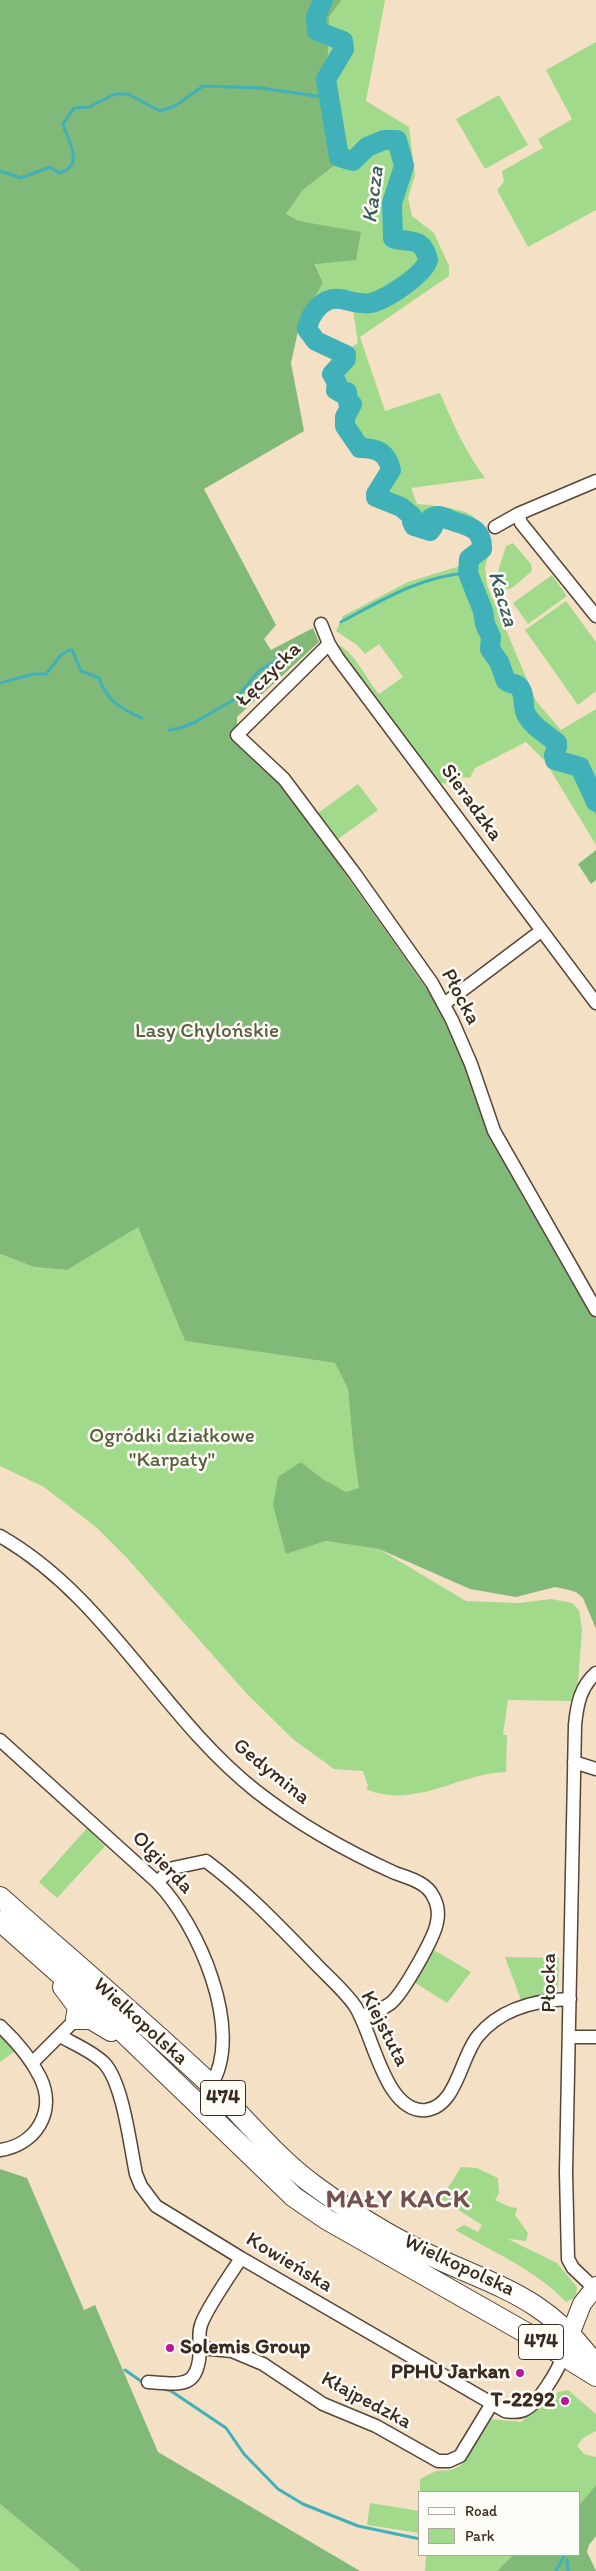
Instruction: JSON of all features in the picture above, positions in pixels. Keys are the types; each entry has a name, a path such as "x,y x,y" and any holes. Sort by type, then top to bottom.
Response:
{"main road":[{"name":"Wielkopolska","path":"0,1897 211,2085 284,2160 314,2185 421,2251 509,2289 528,2300 570,2334 596,2366"},
{"name":"Wielkopolska","path":"0,1921 153,2060 294,2197 326,2219 563,2355 596,2376"},
{"path":"24,1942 73,1998 78,2007 76,2019 91,2018 98,2021 153,2060"}],"street":[{"path":"495,527 518,514 596,481"},
{"path":"518,514 521,523 596,616"},
{"name":"Sieradzka","path":"321,624 329,644 596,1003"},
{"name":"Łęczycka","path":"237,735 329,644"},
{"name":"Płocka","path":"237,735 284,779 399,935 444,1004 471,1064 494,1131 596,1310"},
{"path":"444,1004 541,931"},
{"name":"Gedymina","path":"0,1536 51,1572 72,1591 106,1626 190,1727 227,1766 256,1790 288,1814 344,1849 421,1884 430,1891 438,1914 436,1928 401,1993 379,2010 360,2016"},
{"name":"Płocka","path":"595,2287 573,2268 568,2260 566,2172 574,1762 579,1698 596,1673"},
{"name":"Olgierda","path":"0,1740 157,1882 173,1899 188,1921 211,1976 221,2024 222,2050 218,2073 211,2085"},
{"path":"574,1762 596,1769"},
{"name":"Kiejstuta","path":"157,1882 173,1868 206,1861 250,1896 346,1995 360,2016 397,2098 414,2109 425,2110 435,2107 448,2097 465,2055 478,2036 495,2021 528,2004 570,1999"},
{"path":"32,2063 76,2019"},
{"path":"0,2026 23,2050 32,2063 45,2090 43,2120 36,2132 21,2145 0,2150"},
{"name":"Kowieńska","path":"60,2036 94,2055 110,2070 118,2086 136,2174 156,2206 241,2258 505,2411 515,2413 529,2408 540,2397 563,2355"},
{"path":"570,2037 596,2037"},
{"path":"148,2382 180,2384 189,2382 198,2367 201,2324 241,2258"},
{"path":"563,2355 582,2304 595,2287"},
{"name":"Kłajpedzka","path":"200,2348 232,2351 263,2364 323,2404 376,2426 438,2461 449,2462 460,2456 491,2404"}],"green space":[{"name":"Lasy Chylońskie","path":"0,0 342,0 329,17 326,117 331,141 340,161 303,190 286,214 299,221 361,232 356,260 315,264 323,283 300,322 291,363 304,431 204,489 276,625 264,639 271,650 313,628 319,642 237,717 237,735 279,780 438,1005 571,1277 596,1319 596,1629 583,1598 576,1592 565,1589 555,1587 516,1597 470,1589 379,1549 326,1541 286,1554 273,1505 278,1477 301,1462 323,1479 346,1492 359,1488 348,1389 335,1363 185,1341 138,1227 67,1270 34,1267 0,1254"},
{"path":"342,0 385,0 366,101 409,127 415,175 408,198 412,216 434,233 449,266 449,276 360,337 385,411 440,393 471,458 485,478 411,488 417,504 447,507 463,511 474,517 484,530 491,544 485,568 487,585 536,701 561,730 596,709 596,787 583,791 596,816 596,845 545,761 526,742 475,768 470,778 466,777 448,783 439,783 334,643 348,651 379,694 403,677 379,644 365,654 357,645 336,631 343,616 408,582 460,566 472,547 468,530 446,528 436,536 420,535 401,513 373,498 372,493 381,485 389,470 380,451 360,444 349,418 355,413 352,395 338,373 347,364 347,350 358,343 351,297 326,297 309,306 323,283 299,221 286,214 303,190 340,161 331,141 326,117 329,17"},
{"path":"596,42 596,210 528,247 497,190 504,182 502,171 543,148 538,139 572,119 546,70"},
{"path":"499,95 528,145 485,169 456,119"},
{"path":"513,543 531,564 532,571 512,588 503,590 499,587 497,575 506,546"},
{"path":"552,575 567,596 528,624 513,603"},
{"path":"566,601 596,642 596,691 578,705 525,630"},
{"path":"358,784 378,810 338,839 318,813"},
{"path":"596,787 596,816 583,791"},
{"path":"596,850 596,880 591,884 578,864"},
{"name":"Ogródki działkowe \"Karpaty\"","path":"138,1226 185,1341 335,1363 348,1389 353,1445 360,1488 346,1492 323,1479 301,1462 286,1554 326,1541 379,1549 466,1601 519,1603 551,1599 572,1603 579,1610 582,1630 578,1683 571,1701 508,1700 503,1735 507,1735 506,1772 471,1778 419,1793 384,1794 366,1789 368,1786 363,1771 334,1769 294,1740 247,1694 127,1558 97,1528 44,1487 0,1466 0,1254 34,1267 67,1270"},
{"path":"87,1828 105,1846 57,1898 39,1882"},
{"path":"434,1950 471,1972 447,2003 414,1982"},
{"path":"505,1957 559,1958 558,1994 521,2000"},
{"path":"0,2035 15,2051 0,2062"},
{"path":"461,2167 477,2168 498,2178 499,2193 495,2200 517,2208 515,2215 528,2233 526,2241 508,2239 557,2263 577,2287 576,2297 566,2302 528,2271 455,2230 464,2225 478,2232 482,2225 441,2199"},
{"path":"0,2169 27,2178 84,2310 95,2305 158,2452 360,2571 81,2571 0,2504"},
{"path":"568,2390 596,2414 596,2431 583,2438 577,2446 584,2454 596,2457 596,2485 581,2503 581,2491 420,2491 420,2479 436,2471 452,2470 461,2465 483,2424 490,2419 521,2422 558,2392"},
{"path":"596,2485 596,2536 589,2545 587,2552 596,2571 497,2571 512,2556 581,2556 581,2503"},
{"path":"370,2503 418,2511 418,2533 367,2525"},
{"path":"0,2504 81,2571 0,2571"},
{"path":"426,2556 512,2556 497,2571 425,2571"}],"waterway":[{"name":"Kacza","path":"323,0 316,17 317,31 343,41 344,49 326,79 339,157 353,161 367,147 384,140 397,140 404,166 392,203 393,238 419,244 428,260 425,266 412,279 377,301 363,304 341,299 328,300 314,312 307,329 316,341 346,355 346,359 332,374 337,383 336,390 341,393 347,392 348,402 352,404 345,417 345,426 360,448 376,450 384,455 391,470 376,497 401,507 412,516 414,526 430,531 433,527 431,518 440,516 472,528 480,536 482,549 469,559 468,573 491,637 490,649 499,662 506,681 520,688 527,716 537,728 557,743 554,755 555,760 580,767 596,802"},
{"path":"0,171 21,178 50,167 59,173 67,169 72,165 73,152 63,124 74,108 89,107 115,94 128,94 160,111 175,106 203,86 261,88 329,98"},
{"path":"341,622 402,590 434,579 468,573"},
{"path":"169,730 195,722 235,699 260,670 299,646"},
{"path":"0,683 34,674 46,674 61,655 72,650 81,671 99,678 102,686 115,703 142,718"},
{"path":"125,2370 145,2384"},
{"path":"161,2388 171,2391 226,2428 244,2454 278,2489 303,2504 358,2526 418,2539"},
{"path":"556,2571 564,2556"},
{"path":"567,2560 568,2571"}],"place":[{"name":"Solemis Group","path":"170,2348"},
{"name":"PPHU Jarkan","path":"520,2373"},
{"name":"T-2292","path":"565,2401"}],"district":[{"name":"MAŁY KACK","path":"398,2200"}]}
